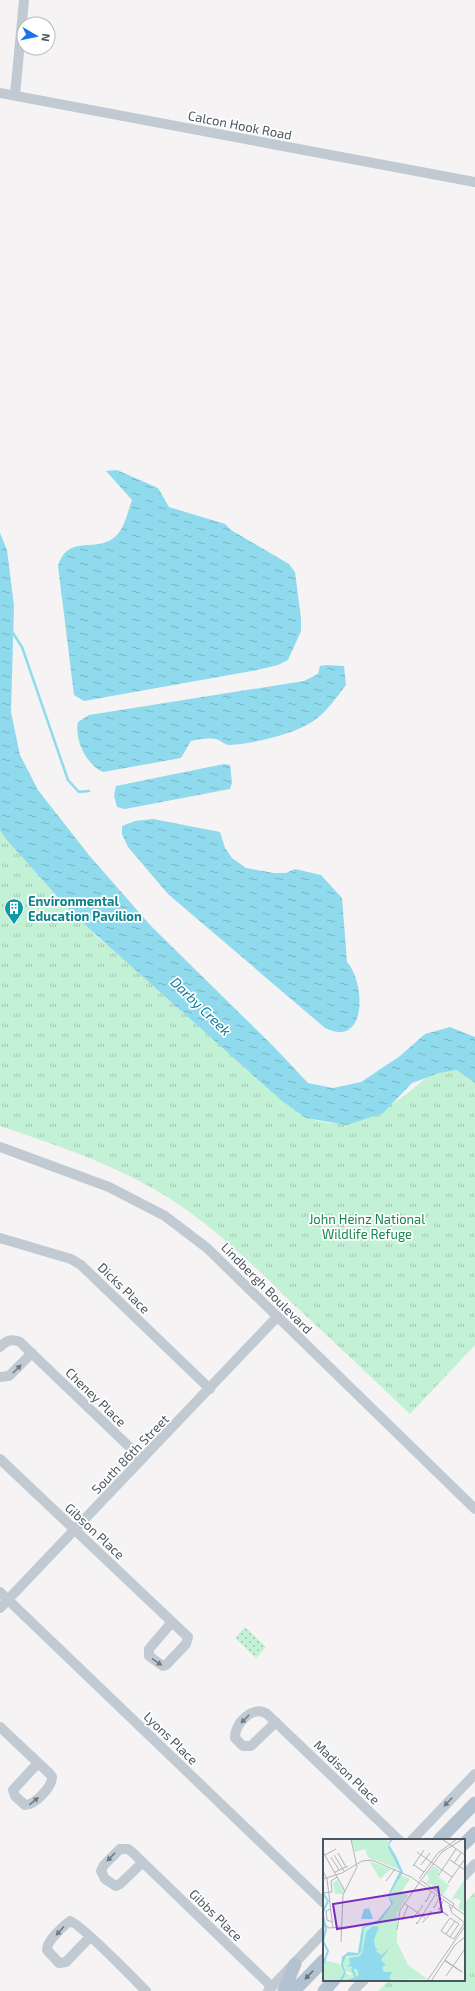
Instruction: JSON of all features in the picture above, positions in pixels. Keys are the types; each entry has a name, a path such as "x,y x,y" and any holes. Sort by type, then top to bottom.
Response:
{"main road":[{"path":"440,1839 475,1803"},
{"path":"294,1991 323,1961"},
{"path":"274,1990 295,1964"},
{"path":"324,1991 333,1981"}],"street":[{"path":"15,95 24,0"},
{"name":"Calcon Hook Road","path":"0,93 475,182"},
{"name":"Lindbergh Boulevard","path":"0,1147 109,1187 165,1216 207,1248 475,1508"},
{"name":"Dicks Place","path":"0,1238 71,1258 81,1265 210,1389"},
{"name":"South 86th Street","path":"0,1608 278,1317"},
{"name":"Cheney Place","path":"0,1347 9,1340 15,1340 32,1353 142,1459"},
{"path":"0,1377 9,1376 32,1353"},
{"name":"Gibson Place","path":"0,1459 172,1622"},
{"name":"Lyons Place","path":"0,1592 323,1902"},
{"name":"Madison Place","path":"276,1722 399,1839"},
{"path":"0,1727 38,1763"},
{"path":"413,1839 475,1774"},
{"name":"Gibbs Place","path":"142,1862 274,1990"},
{"path":"465,1875 475,1864"},
{"path":"295,1964 323,1933"},
{"path":"90,1937 146,1991"},
{"path":"353,1991 363,1981"}],"green space":[{"name":"John Heinz National Wildlife Refuge","path":"0,826 74,913 100,940 112,948 307,1117 326,1122 344,1122 362,1118 380,1111 413,1088 441,1063 475,1077 475,1345 410,1414 225,1240 173,1200 117,1170 78,1154 0,1126"},
{"path":"245,1627 266,1647 256,1658 235,1638"},
{"path":"475,1892 475,1991 378,1991 388,1981 465,1981 465,1902"},
{"path":"475,1906 475,1964 465,1955 465,1918"},
{"path":"465,1966 468,1977 467,1991 413,1991 401,1981 465,1981"}],"water":[{"path":"117,470 158,488 169,507 225,524 231,530 289,564 295,572 301,618 301,631 288,660 278,665 257,670 84,701 74,695 58,566 63,556 69,550 76,547 101,544 109,541 120,531 132,500 106,471"},
{"name":"Darby Creek","path":"0,533 7,550 14,606 11,712 20,755 38,790 88,854 150,925 275,1048 308,1083 333,1088 361,1082 400,1056 425,1034 450,1027 475,1037 475,1083 457,1070 439,1073 412,1083 383,1113 347,1125 306,1118 282,1101 75,916 6,839 0,830"},
{"path":"320,666 344,666 346,685 322,714 312,722 295,731 261,740 230,745 219,740 212,739 194,740 191,741 181,758 103,772 97,769 87,758 80,744 77,729 78,722 89,715 304,681 318,674"},
{"path":"224,764 230,765 232,783 230,789 125,809 117,807 114,796 116,786"},
{"path":"153,819 220,832 225,848 232,858 246,868 274,873 286,873 295,869 321,875 342,898 347,962 353,972 357,984 359,998 359,1011 355,1022 349,1030 339,1032 325,1028 168,894 128,847 122,834 122,826 135,821"}],"waterway":[{"path":"11,630 22,647 68,780 79,792 89,791"}],"place":[{"name":"Environmental Education Pavilion","path":"14,925"}]}
